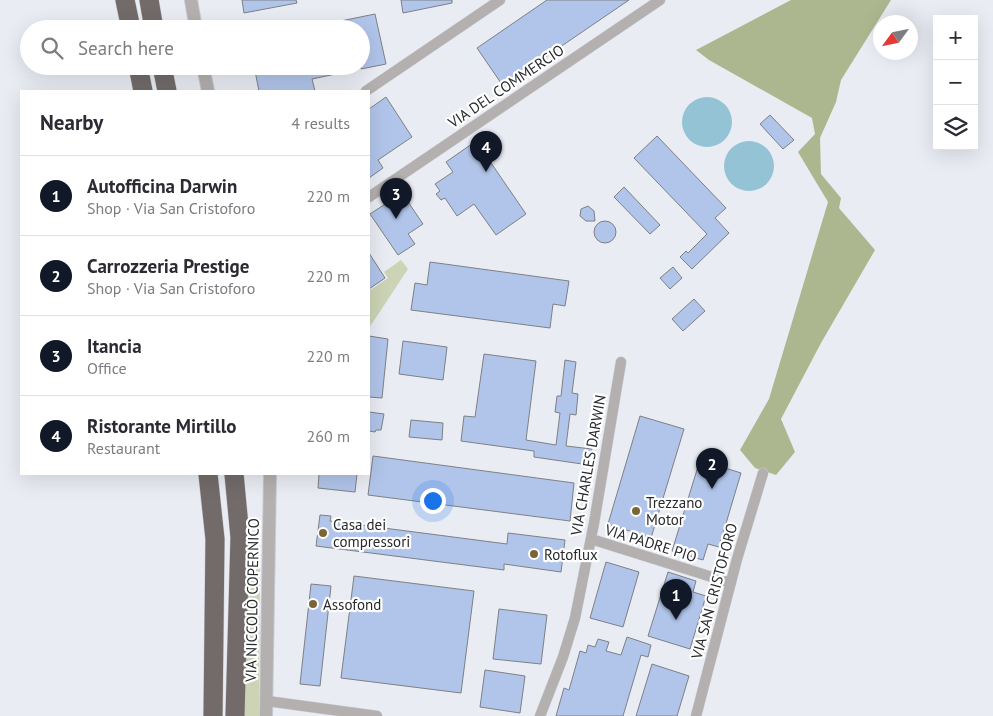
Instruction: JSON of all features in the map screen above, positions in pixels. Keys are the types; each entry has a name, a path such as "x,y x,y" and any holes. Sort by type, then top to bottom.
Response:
{"highway":[{"path":"126,0 129,20"},
{"path":"149,0 152,20"},
{"path":"139,75 142,90"},
{"path":"163,75 166,90"},
{"path":"208,475 215,539 213,716"},
{"path":"234,475 240,537 235,716"}],"street":[{"path":"191,0 194,20"},
{"path":"367,90 426,48 500,0"},
{"name":"VIA DEL COMMERCIO","path":"370,196 660,0"},
{"path":"205,75 208,90"},
{"name":"VIA CHARLES DARWIN","path":"540,716 563,658 575,618 591,540 622,362"},
{"name":"VIA SAN CRISTOFORO","path":"696,716 763,473"},
{"name":"VIA NICCOLÒ COPERNICO","path":"266,716 270,479"},
{"name":"VIA PADRE PIO","path":"591,540 732,583"},
{"path":"267,701 377,716"}],"green space":[{"path":"791,0 891,0 882,15 873,15 873,29 841,80 836,102 820,138 821,174 841,198 839,208 875,250 821,343 781,419 795,452 776,475 755,468 740,450 769,399 828,202 798,152 815,134 812,118 709,60 696,50"},
{"path":"401,260 408,269 370,326 370,290 388,278 384,272"},
{"path":"244,550 260,550 259,716 242,716"}],"water":[{"path":"707,97 721,101 728,108 732,122 728,136 721,143 707,147 693,143 686,136 682,122 686,108 693,101"},
{"path":"749,141 763,145 770,152 774,166 770,180 763,187 749,191 735,187 728,180 724,166 728,152 735,145"}],"building":[{"path":"242,0 296,0 297,3 244,13"},
{"path":"401,0 452,0 452,3 403,13"},
{"path":"547,0 629,0 503,86 477,48"},
{"path":"375,14 386,64 370,67 370,20 346,20"},
{"path":"256,75 331,75 312,79 315,90 259,90"},
{"path":"386,97 412,137 378,160 383,168 370,177 370,108"},
{"path":"770,115 794,140 783,149 760,124"},
{"path":"657,136 726,208 715,218 729,233 692,269 680,257 686,251 688,253 707,234 634,158"},
{"path":"476,141 526,214 496,235 474,204 457,216 445,198 441,200 436,194 440,191 435,184 453,172 446,162"},
{"path":"624,187 660,225 650,234 614,197"},
{"path":"402,193 423,224 408,234 415,244 398,255 370,214"},
{"path":"588,206 594,211 595,221 586,221 580,216 581,209"},
{"path":"605,221 613,224 616,232 613,240 605,243 597,240 594,232 597,224"},
{"path":"370,255 385,278 370,288"},
{"path":"430,262 569,281 565,306 553,304 550,328 411,310 415,283 427,285"},
{"path":"673,267 682,278 670,289 660,278"},
{"path":"694,299 705,311 683,331 672,319"},
{"path":"370,336 388,339 382,398 370,397"},
{"path":"403,341 447,347 443,380 399,374"},
{"path":"484,354 536,361 526,440 556,445 560,413 555,412 557,396 561,396 565,360 576,362 572,393 578,394 576,415 570,414 566,446 592,449 589,465 534,457 534,451 461,441 464,416 475,417"},
{"path":"370,412 384,414 381,430 376,430 375,432 370,431"},
{"path":"640,416 684,429 651,538 608,524"},
{"path":"411,420 443,423 442,440 409,437"},
{"path":"373,456 574,483 570,521 368,495"},
{"path":"700,460 741,473 719,547 708,544 703,560 672,551"},
{"path":"319,475 357,475 355,492 318,488"},
{"path":"320,515 331,516 330,521 507,544 508,533 565,540 561,572 504,564 504,570 316,546"},
{"path":"606,562 639,572 623,627 590,618"},
{"path":"668,572 696,581 693,592 706,596 690,649 648,636"},
{"path":"354,576 474,591 461,693 341,678"},
{"path":"311,584 331,586 320,686 300,684"},
{"path":"499,609 547,615 541,664 493,659"},
{"path":"627,637 651,645 648,657 641,655 623,716 556,716 564,688 569,690 580,651 586,653 588,645 595,647 598,639 609,642 606,651 621,655"},
{"path":"652,664 689,676 677,716 636,716"},
{"path":"485,670 525,676 520,713 480,707"}],"place":[{"name":"Ristorante Mirtillo","path":"486,172"},
{"name":"Itancia","path":"396,219"},
{"name":"Carrozzeria Prestige","path":"712,489"},
{"name":"Trezzano Motor","path":"636,511"},
{"name":"Casa dei compressori","path":"323,533"},
{"name":"Rotoflux","path":"534,554"},
{"name":"Assofond","path":"313,604"},
{"name":"Autofficina Darwin","path":"676,620"}]}
